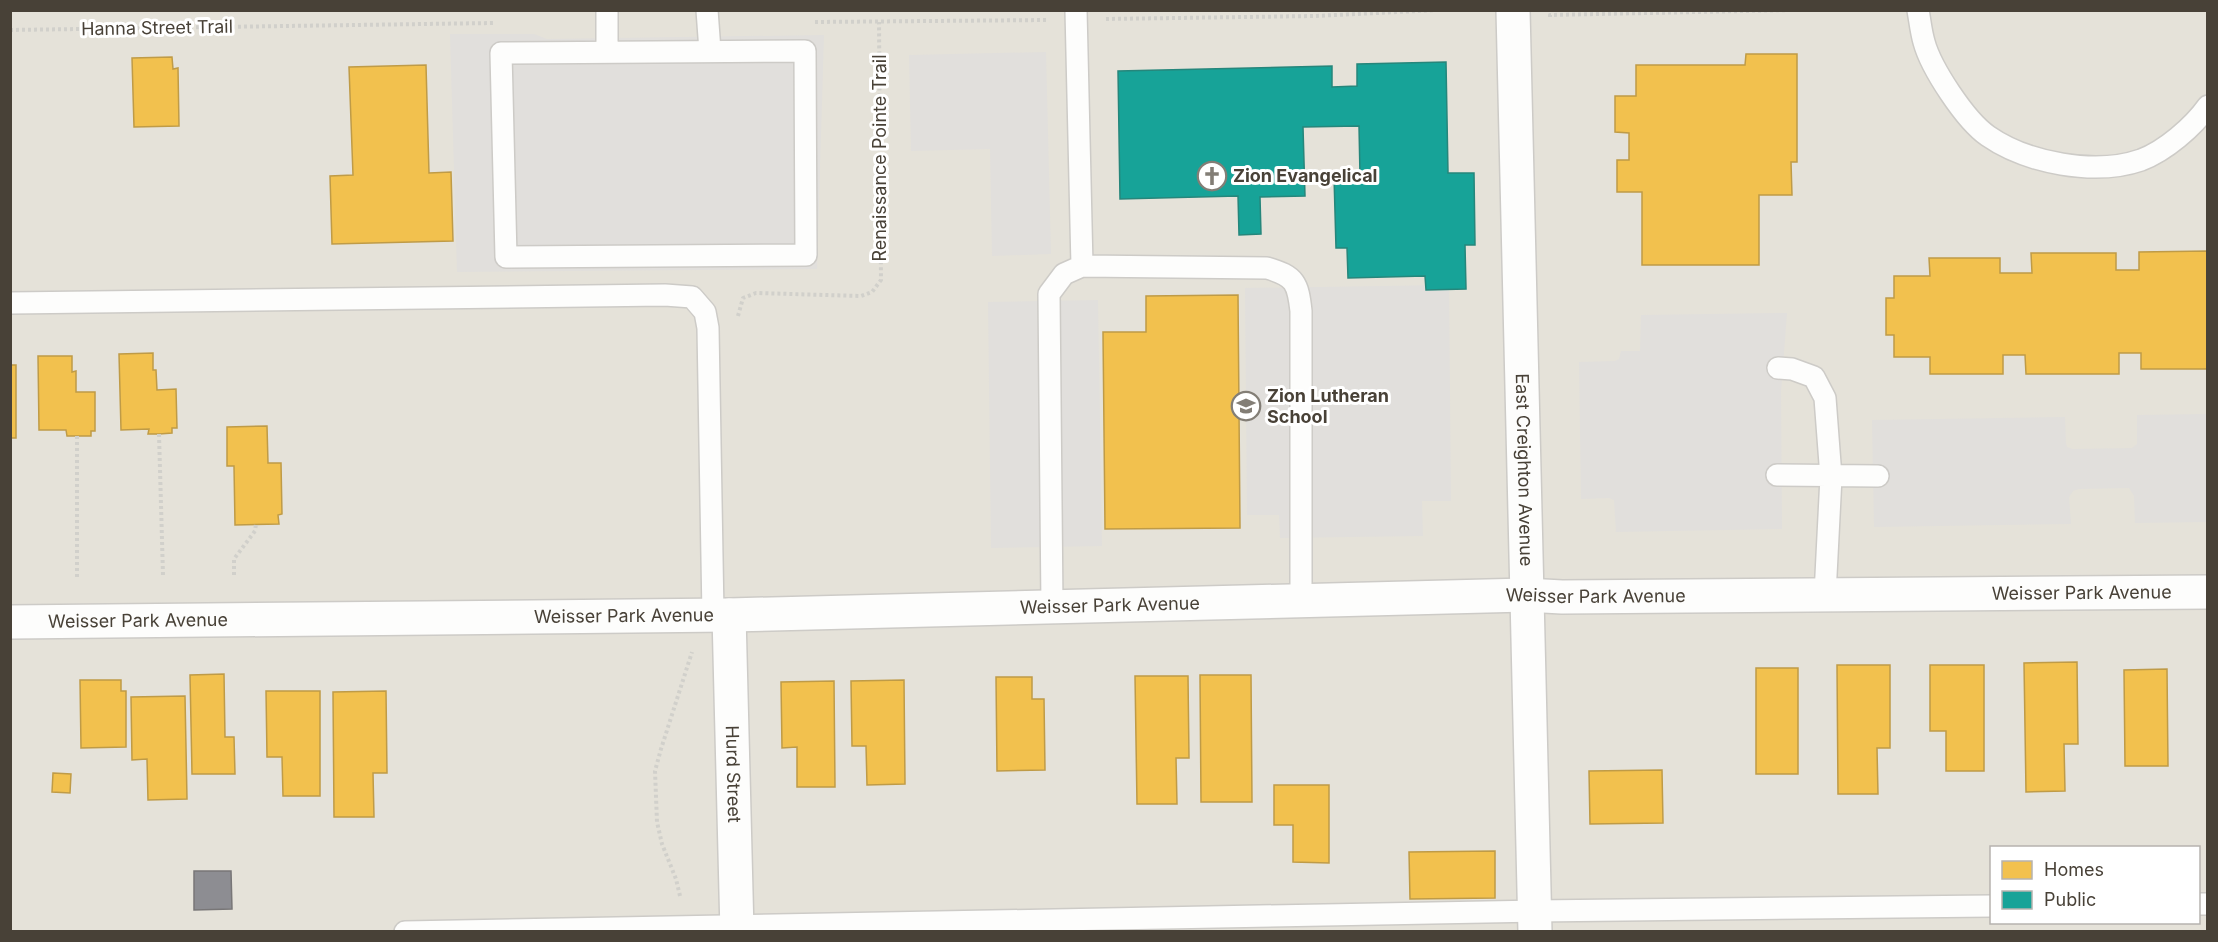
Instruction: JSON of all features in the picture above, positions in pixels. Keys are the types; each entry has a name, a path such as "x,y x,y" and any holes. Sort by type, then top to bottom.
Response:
{"street":[{"name":"East Creighton Avenue","path":"1513,10 1534,921"},
{"name":"Weisser Park Avenue","path":"10,622 721,615 1526,595 1562,597 2208,592"},
{"name":"Hurd Street","path":"721,615 737,929"}],"lane":[{"path":"607,10 607,51"},
{"path":"707,10 710,51"},
{"path":"1076,10 1082,266"},
{"path":"1918,10 1924,43 1944,84 1963,109 1987,135 2021,153 2044,161 2080,166 2115,167 2142,159 2177,138 2198,120 2208,106"},
{"path":"607,51 806,51 806,255 506,257 501,53 607,51"},
{"path":"1052,607 1049,294 1064,274 1082,266 1267,268 1285,273 1298,287 1301,311 1301,601"},
{"path":"10,303 665,295 692,297 705,312 708,328 721,615"},
{"path":"1778,368 1792,369 1814,377 1825,398 1831,477 1825,595"},
{"path":"1777,475 1878,476"},
{"path":"405,932 682,927 737,929 1534,921 1990,906"}],"path":[{"path":"1315,16 1438,10"},
{"path":"1549,25 1550,15 1793,10"},
{"name":"Renaissance Pointe Trail","path":"738,324 738,312 743,298 756,293 861,296 873,292 881,280 879,22 810,22"},
{"name":"Hanna Street Trail","path":"10,30 502,23"},
{"path":"159,434 163,576"},
{"path":"76,435 76,577"},
{"path":"234,575 234,559 255,531 256,524"},
{"path":"682,927 681,902 676,879 662,844 657,822 655,771 692,653 721,615"}],"shaded area":[{"path":"10,11 2207,11 2207,931 11,931"},
{"path":"450,34 534,34 547,39 824,35 817,269 457,272"},
{"path":"1046,52 1051,254 992,256 990,149 911,151 909,55"},
{"path":"1449,285 1451,501 1422,501 1423,536 1280,538 1279,515 1247,515 1245,288"},
{"path":"1098,300 1102,546 991,548 988,302"},
{"path":"1787,313 1781,392 1782,529 1616,532 1614,500 1609,498 1581,499 1579,362 1615,361 1619,359 1621,351 1640,351 1641,315"},
{"path":"2207,414 2207,522 2135,523 2134,496 2129,488 2073,491 2069,497 2071,524 1874,527 1872,420 2065,417 2067,447 2073,449 2132,448 2137,444 2137,415"}],"building: Homes":[{"path":"1746,54 1797,54 1797,162 1791,162 1792,195 1759,195 1759,265 1642,265 1642,192 1617,192 1617,160 1629,160 1629,133 1615,132 1615,96 1636,96 1636,65 1745,65"},
{"path":"172,57 173,69 178,68 179,126 134,127 132,58"},
{"path":"426,65 429,173 451,172 453,241 332,244 330,176 353,175 349,67"},
{"path":"2208,251 2208,369 2141,369 2141,353 2119,353 2119,374 2026,374 2025,355 2003,355 2003,374 1930,374 1930,357 1894,357 1894,335 1886,335 1886,298 1894,298 1894,276 1930,276 1929,258 2000,258 2000,273 2032,273 2031,253 2116,253 2116,270 2139,270 2139,252"},
{"path":"1238,295 1240,528 1105,529 1103,332 1146,332 1146,296"},
{"path":"153,353 153,370 156,370 157,390 176,389 177,428 172,428 172,433 159,434 148,434 149,429 121,430 119,354"},
{"path":"10,356 11,365 16,365 16,438 10,438"},
{"path":"38,356 72,356 72,372 76,371 76,392 95,392 95,431 91,431 91,436 67,436 66,430 39,430"},
{"path":"267,426 268,463 281,463 282,514 278,515 279,524 235,525 234,466 227,466 227,427"},
{"path":"2077,662 2078,744 2064,744 2065,791 2026,792 2024,663"},
{"path":"1837,665 1890,665 1890,748 1877,748 1878,794 1838,794"},
{"path":"1930,665 1984,665 1984,771 1946,771 1946,731 1930,731"},
{"path":"1756,668 1798,668 1798,774 1756,774"},
{"path":"2167,669 2168,766 2125,766 2124,670"},
{"path":"224,674 225,737 234,737 235,774 192,774 190,675"},
{"path":"1200,675 1251,675 1252,802 1201,802"},
{"path":"1135,676 1188,676 1189,758 1176,758 1177,804 1137,804"},
{"path":"996,677 1032,677 1032,699 1044,699 1045,770 997,771"},
{"path":"80,680 121,680 121,691 126,691 126,747 81,748"},
{"path":"904,680 905,784 867,785 866,746 852,746 851,681"},
{"path":"834,681 835,787 797,787 797,747 782,748 781,682"},
{"path":"266,691 320,691 320,796 283,796 282,757 267,757"},
{"path":"386,691 387,773 373,773 374,817 334,817 333,692"},
{"path":"185,696 187,799 148,800 147,759 132,760 131,697"},
{"path":"1662,770 1663,823 1590,824 1589,771"},
{"path":"53,773 71,774 70,793 52,792"},
{"path":"1274,785 1329,785 1329,863 1293,862 1293,825 1274,825"},
{"path":"1495,851 1495,898 1410,899 1409,852"}],"building: Public":[{"name":"Zion Evangelical","path":"1446,62 1448,173 1474,173 1475,245 1465,245 1466,289 1426,290 1425,276 1348,278 1347,248 1336,248 1334,176 1360,176 1359,126 1303,127 1305,196 1260,197 1261,234 1239,235 1238,196 1120,199 1118,71 1332,66 1332,87 1357,86 1357,64"}],"building: Industry":[{"path":"194,871 231,871 232,909 194,910"}],"place":[{"name":"Zion Evangelical","path":"1212,176"},
{"name":"Zion Lutheran School","path":"1246,406"}]}
